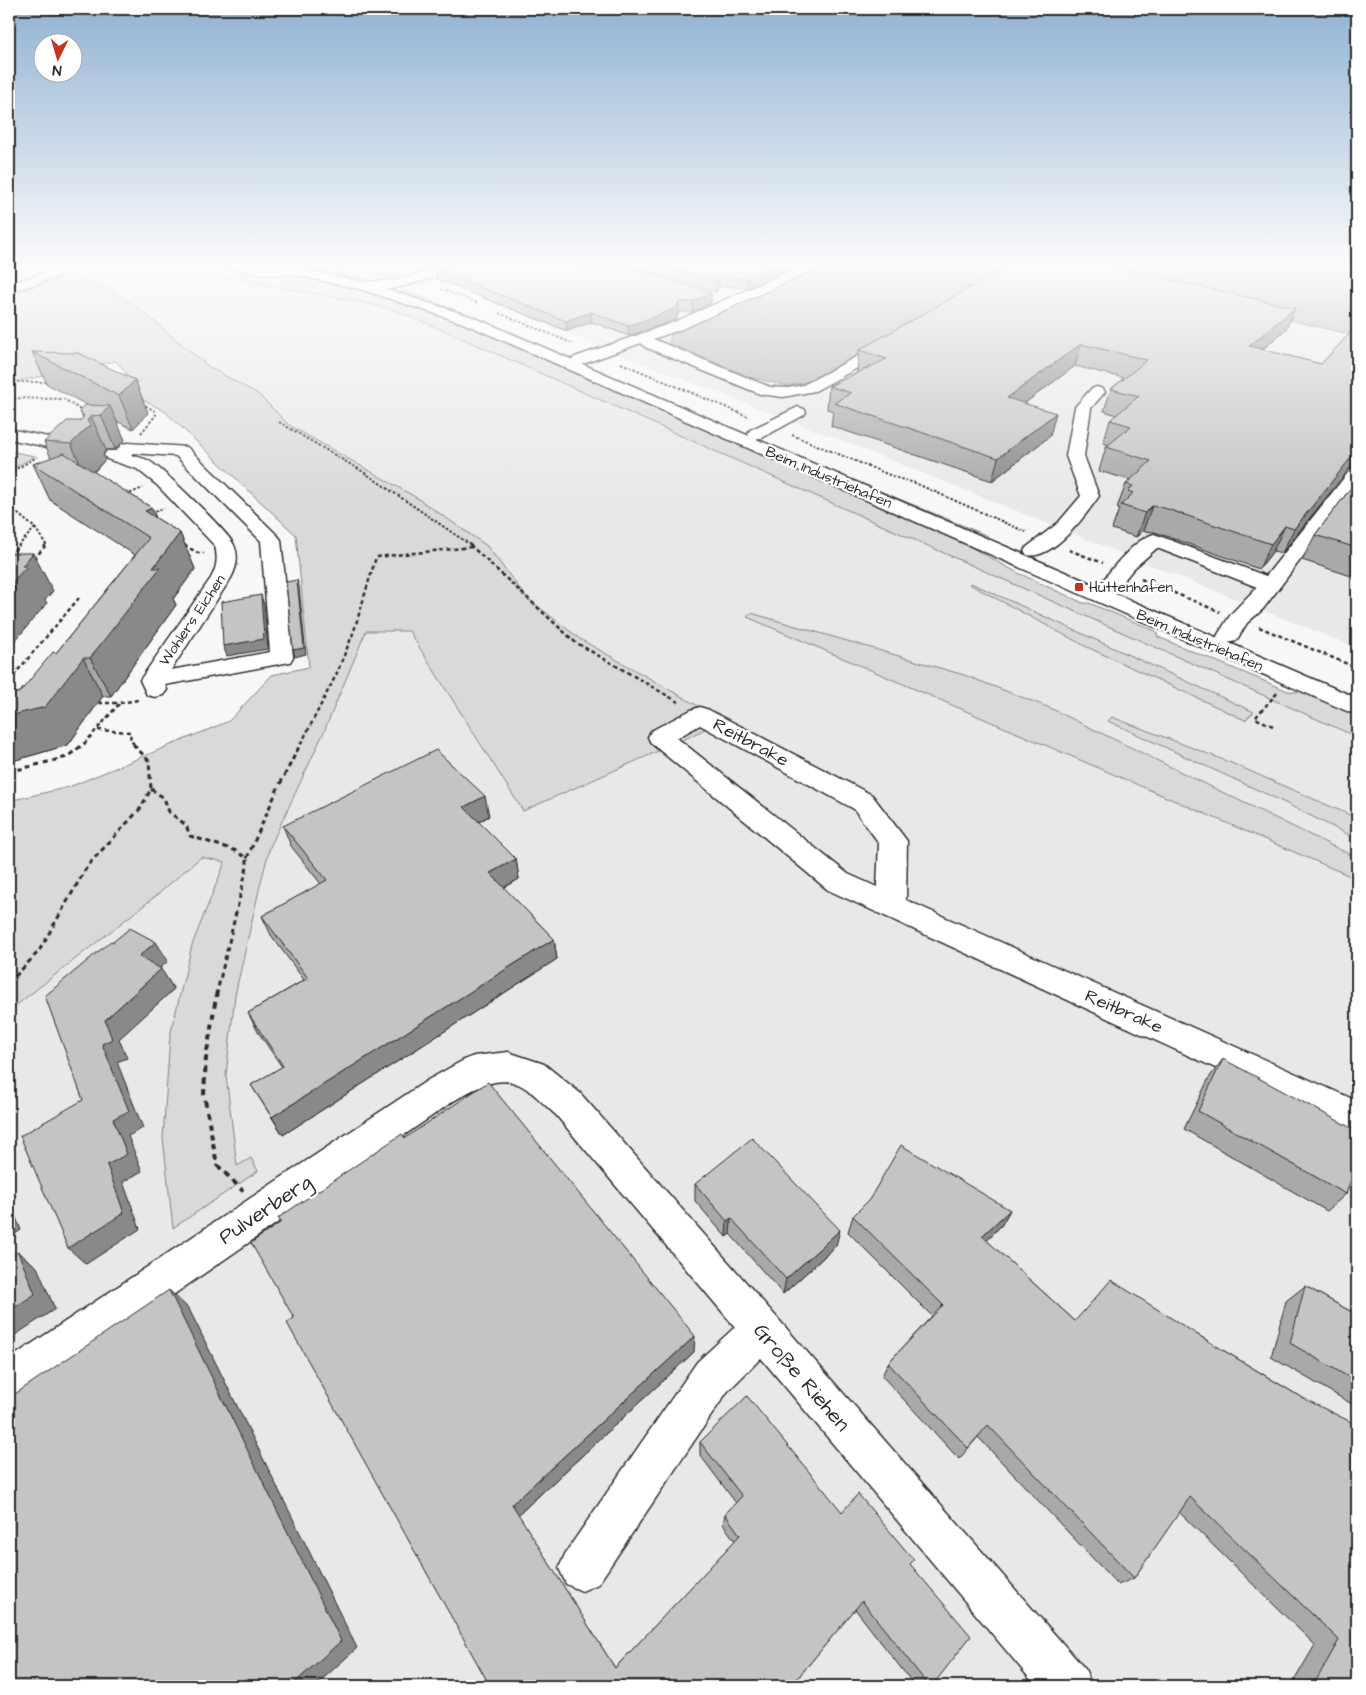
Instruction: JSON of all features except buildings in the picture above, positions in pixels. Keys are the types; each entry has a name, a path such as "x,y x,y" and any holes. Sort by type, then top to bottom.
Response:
{"main road":[{"name":"Beim Industriehafen","path":"519,342 1357,707"},
{"name":"Beim Industriehafen","path":"539,342 580,360 763,430 901,493 1041,546 1233,627 1357,690"},
{"path":"580,360 631,342"},
{"path":"648,342 766,391 779,393 794,393 809,388 893,342"},
{"path":"1041,546 1060,533 1077,516 1090,496 1075,456 1083,407 1097,392"},
{"path":"763,430 798,412"},
{"name":"Wohlers Eichen","path":"9,434 111,452 143,464 224,544 228,553 228,566 154,688 282,657 271,540 181,451 111,452"},
{"path":"1233,627 1255,604 1357,473"},
{"path":"1116,578 1154,540 1270,585"},
{"name":"Reitbrake","path":"891,906 893,842 862,802 700,715 660,737 838,882 1005,958 1357,1117"},
{"name":"Pulverberg","path":"9,1383 440,1091 474,1071 508,1067 532,1074"},
{"name":"Große Riehen","path":"532,1074 568,1104 1068,1686"},
{"path":"582,1568 712,1377 762,1330"}],"path":[{"path":"571,342 763,430 923,487 977,512 1041,546 1233,627 1357,668"},
{"path":"9,386 18,382 57,382"},
{"path":"9,398 64,399 86,413"},
{"path":"111,452 156,416 155,410 138,402"},
{"path":"280,422 365,473 473,547 575,642 700,715"},
{"path":"897,478 909,484"},
{"path":"122,497 162,481"},
{"path":"960,505 977,512"},
{"path":"9,517 18,514 36,528 47,546 34,560"},
{"path":"9,556 36,528"},
{"path":"177,540 198,553 228,553"},
{"path":"263,1210 217,1165 204,1094 206,1058 212,1016 222,966 248,867 247,858 278,788 336,675 354,632 376,558 473,547"},
{"path":"9,682 79,598"},
{"path":"1272,699 1255,718 1273,726"},
{"path":"9,772 67,758 90,739 120,703 98,703"},
{"path":"9,983 39,951 88,865 140,809 151,789 149,761 131,741 130,732 98,730"},
{"path":"151,789 164,798 169,812 186,825 190,836 202,842 240,851 247,858"}],"shaded area":[{"path":"9,342 179,342 209,367 258,394 289,425 417,498 487,546 526,597 580,639 723,720 681,741 523,811 409,631 366,631 323,734 270,847 235,995 226,1075 237,1166 251,1158 258,1171 173,1228 163,1138 170,1036 192,945 225,862 201,857 157,895 9,1011 9,801 69,787 229,721 272,675 309,667 296,535 164,411 104,379 127,374 116,361 9,383"},
{"path":"179,342 470,342 1357,737 1357,818 1229,762 1112,717 1108,721 1275,798 1357,839 1357,858 1050,708 964,675 751,614 747,616 1357,879 1357,1686 9,1686 9,1011 157,895 201,857 226,862 192,945 163,1138 174,1227 251,1158 237,1166 226,1075 235,995 270,847 323,734 366,631 409,631 523,811 723,720 580,639 526,597 486,546 417,498 289,425 258,394 209,367","holes":["970,585 1245,720 1087,647"]},
{"path":"470,342 506,342 515,346 971,545 969,546 1016,572 1083,603 1089,603 1156,631 1158,637 1288,691 1297,692 1299,690 1357,714 1357,737"},
{"path":"527,342 531,342 633,388"},
{"path":"589,342 669,342 749,377 787,386 808,382 883,342 1357,342 1357,648 843,441"},
{"path":"882,342 807,382 787,386 749,377 669,343"},
{"path":"646,393 988,536 985,539"},
{"path":"9,451 35,456 9,471"},
{"path":"971,583 1254,712 1245,720 1087,647 969,584"},
{"path":"751,613 964,675 1050,708 1357,858 1357,879 747,617"},
{"path":"1112,717 1229,762 1357,818 1357,839 1275,798 1108,721"}],"place":[{"name":"Hüttenhafen","path":"1079,587"}]}
